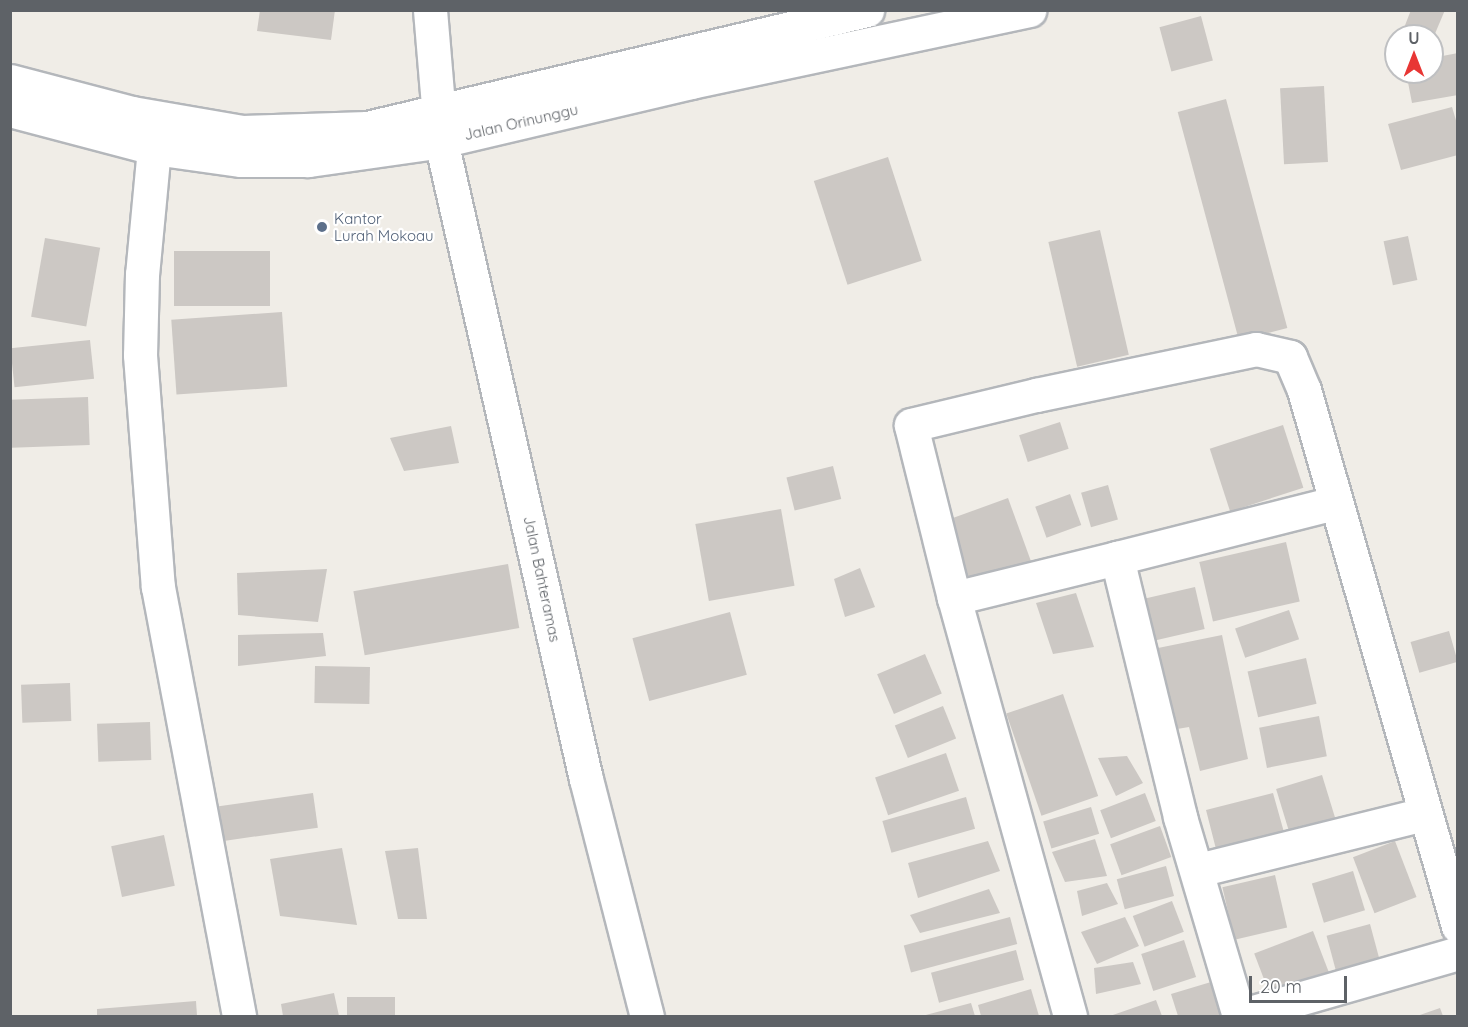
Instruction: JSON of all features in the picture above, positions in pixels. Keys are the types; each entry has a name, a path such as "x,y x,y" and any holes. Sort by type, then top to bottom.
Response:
{"street":[{"name":"Jalan Bahteramas","path":"430,10 438,126 586,779 647,1017"},
{"name":"Jalan Orinunggu","path":"10,110 154,148 241,160 308,160 867,10"},
{"name":"Jalan Orinunggu","path":"10,81 132,113 242,132 438,126 691,82 1029,10"},
{"path":"154,148 142,274 140,355 158,587 239,1017"},
{"path":"1070,1017 954,598 911,425 1228,353 1273,350 1290,357 1304,390 1334,502 1458,926"},
{"path":"954,598 1334,502"},
{"path":"1118,558 1180,817 1198,870 1239,1016 1458,953"},
{"path":"1198,870 1425,814"}],"building":[{"path":"260,10 335,10 331,40 257,31"},
{"path":"1411,10 1445,10 1439,24 1406,24"},
{"path":"1201,16 1213,60 1171,72 1159,27"},
{"path":"1458,53 1458,95 1412,103 1408,84 1444,84 1444,56"},
{"path":"1324,86 1328,162 1284,164 1280,88"},
{"path":"1226,99 1287,328 1239,341 1178,112"},
{"path":"1452,107 1458,127 1458,155 1401,170 1388,124"},
{"path":"888,157 922,261 848,285 814,181"},
{"path":"1100,230 1129,355 1077,367 1048,242"},
{"path":"1408,236 1417,280 1393,285 1384,241"},
{"path":"45,238 100,248 86,327 31,317"},
{"path":"174,251 270,251 270,306 174,306"},
{"path":"282,312 287,387 177,395 171,320"},
{"path":"90,340 94,379 15,387 10,348"},
{"path":"88,397 90,445 12,448 10,400"},
{"path":"1060,422 1069,449 1028,462 1019,435"},
{"path":"1283,425 1303,488 1230,512 1210,449"},
{"path":"451,426 459,463 404,471 390,438"},
{"path":"833,466 841,499 795,511 786,478"},
{"path":"1108,485 1118,520 1091,527 1081,493"},
{"path":"1070,494 1081,525 1047,538 1035,507"},
{"path":"1008,498 1031,562 966,585 943,522"},
{"path":"781,509 795,586 709,601 695,524"},
{"path":"1286,542 1300,601 1213,621 1199,562"},
{"path":"508,564 519,628 365,655 353,591"},
{"path":"860,568 875,607 845,617 834,579"},
{"path":"327,569 318,622 238,615 237,573"},
{"path":"1195,587 1205,629 1156,640 1146,598"},
{"path":"1076,593 1094,647 1053,654 1036,603"},
{"path":"1289,610 1299,639 1245,658 1235,629"},
{"path":"730,612 747,675 649,701 632,638"},
{"path":"1449,631 1458,662 1419,673 1411,642"},
{"path":"323,633 326,656 238,666 238,635"},
{"path":"1222,635 1248,759 1200,771 1189,727 1177,729 1158,648"},
{"path":"925,654 942,694 894,714 877,674"},
{"path":"1306,658 1317,704 1258,717 1248,671"},
{"path":"315,666 370,667 369,704 314,703"},
{"path":"70,683 71,721 22,723 21,685"},
{"path":"1063,694 1098,796 1041,816 1006,714"},
{"path":"943,706 956,738 908,758 895,725"},
{"path":"1319,716 1327,756 1267,768 1259,728"},
{"path":"150,722 151,760 98,762 97,724"},
{"path":"946,753 959,791 888,815 875,777"},
{"path":"1127,756 1143,783 1116,796 1098,758"},
{"path":"1322,775 1338,828 1292,842 1276,789"},
{"path":"313,793 318,828 224,841 219,806"},
{"path":"1145,793 1156,821 1111,838 1100,810"},
{"path":"1273,793 1287,843 1264,849 1261,837 1216,849 1206,810"},
{"path":"966,797 975,829 891,853 882,821"},
{"path":"1091,807 1099,834 1051,848 1043,822"},
{"path":"1160,826 1171,857 1121,875 1110,844"},
{"path":"164,835 175,886 122,897 111,846"},
{"path":"1095,839 1107,876 1065,882 1052,852"},
{"path":"988,841 1000,871 918,898 908,863"},
{"path":"1395,841 1417,897 1374,913 1353,857"},
{"path":"342,848 357,925 280,916 270,859"},
{"path":"418,848 427,919 398,919 385,851"},
{"path":"1166,866 1174,896 1125,909 1117,879"},
{"path":"1353,871 1365,910 1324,923 1312,884"},
{"path":"1275,875 1287,928 1235,940 1222,887"},
{"path":"1107,883 1118,904 1082,916 1077,891"},
{"path":"989,889 1000,913 920,933 910,915"},
{"path":"1172,901 1184,932 1145,947 1133,916"},
{"path":"1010,917 1017,944 911,973 904,945"},
{"path":"1125,917 1139,946 1097,964 1081,932"},
{"path":"1370,924 1383,971 1339,983 1327,936"},
{"path":"1313,931 1330,976 1271,998 1254,954"},
{"path":"1184,940 1196,977 1153,991 1141,954"},
{"path":"1016,950 1024,980 939,1003 931,973"},
{"path":"1133,962 1141,984 1096,994 1094,968"},
{"path":"1211,982 1222,1016 1178,1016 1171,994"},
{"path":"1031,989 1039,1016 981,1016 978,1005"},
{"path":"334,993 339,1016 283,1016 281,1004"},
{"path":"347,997 395,997 395,1016 347,1016"},
{"path":"1156,1000 1162,1016 1110,1016"},
{"path":"196,1001 197,1016 97,1016 97,1009"},
{"path":"971,1003 975,1016 922,1016"},
{"path":"1440,1008 1443,1016 1417,1016"}],"place":[{"name":"Kantor Lurah Mokoau","path":"322,227"}]}
